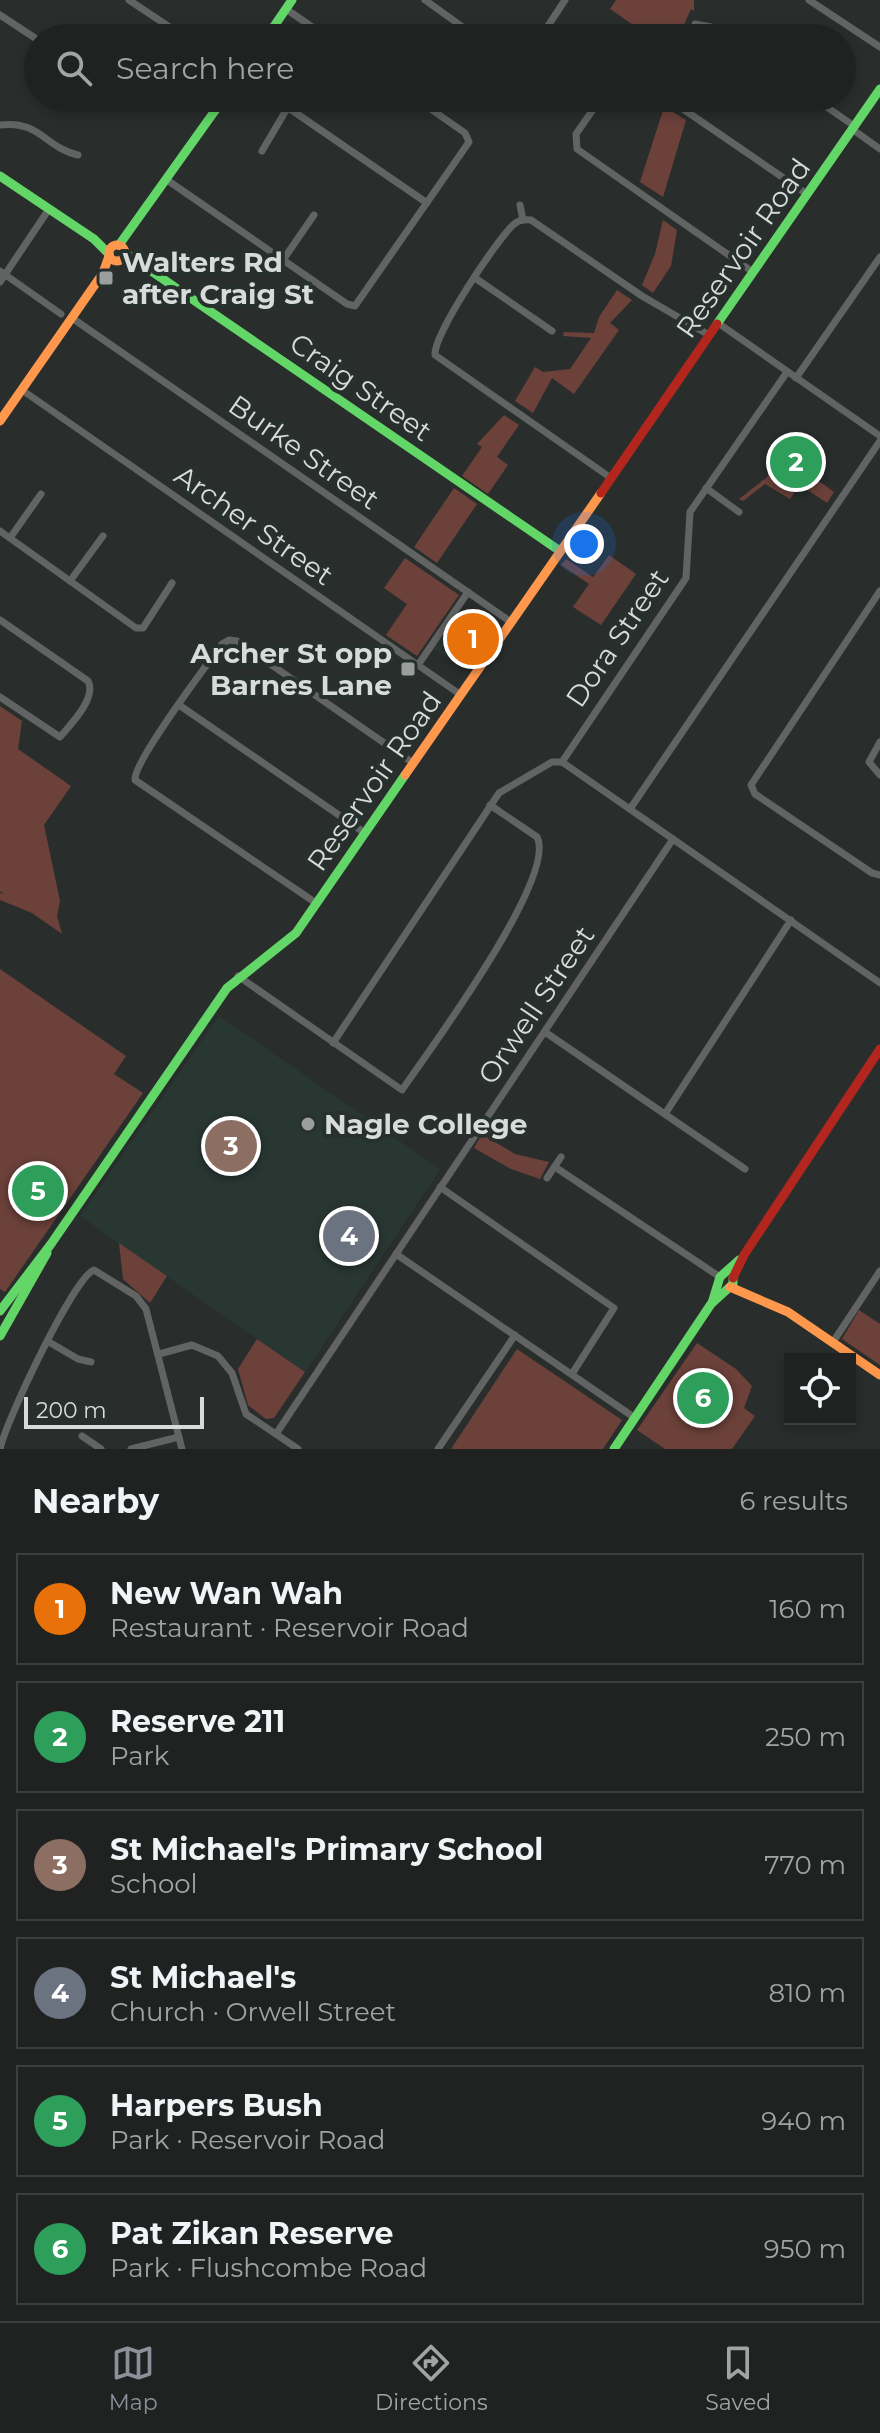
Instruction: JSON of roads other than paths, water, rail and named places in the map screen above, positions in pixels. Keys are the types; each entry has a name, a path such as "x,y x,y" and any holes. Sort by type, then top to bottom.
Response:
{"main road":[{"path":"274,24 287,3"},
{"name":"Reservoir Road","path":"0,1311 51,1244 238,976 290,939 316,903 880,89"},
{"path":"0,421 214,112"},
{"name":"Craig Street","path":"0,176 94,239 136,260 560,551"},
{"path":"614,1449 880,1049"},
{"name":"Reservoir Road","path":"0,1336 51,1244"},
{"path":"727,1281 788,1312 880,1375"}],"street":[{"path":"129,0 165,24"},
{"path":"425,0 458,24"},
{"path":"549,24 564,0"},
{"path":"809,0 845,24"},
{"path":"287,3 312,24"},
{"path":"0,15 24,31"},
{"path":"856,31 880,47"},
{"path":"262,151 285,112"},
{"path":"295,112 427,203"},
{"path":"167,180 353,306 469,139 433,112"},
{"path":"591,112 575,136 577,149 753,272"},
{"path":"687,112 807,194"},
{"path":"832,112 880,149"},
{"path":"0,125 26,124 67,152 78,155"},
{"path":"520,205 523,220"},
{"path":"0,282 3,273 49,209"},
{"path":"283,260 314,215"},
{"path":"611,478 435,355 436,345 453,311 475,278 511,228 523,220 537,222 642,296 709,335"},
{"path":"796,378 880,257"},
{"path":"3,273 61,314"},
{"path":"475,278 552,331"},
{"name":"Burke Street","path":"72,318 511,622"},
{"path":"630,809 880,438 718,323"},
{"name":"Dora Street","path":"562,762 686,578 690,513 787,372"},
{"name":"Archer Street","path":"22,390 461,695"},
{"path":"706,488 739,512"},
{"path":"10,538 41,494"},
{"path":"0,531 136,628 143,628 172,583"},
{"path":"70,581 103,536"},
{"path":"880,591 751,785 755,794 872,873 880,875"},
{"path":"418,665 468,592"},
{"path":"0,620 88,681 91,687 90,695 60,737 0,697"},
{"path":"316,903 140,785 134,776 179,705 222,644 229,640 237,641 413,763"},
{"path":"179,705 365,833"},
{"path":"880,742 869,762 880,775"},
{"path":"333,1043 490,805 503,789 552,762 562,762 880,983"},
{"path":"238,976 402,1090 512,927 540,842 490,805"},
{"name":"Orwell Street","path":"276,1434 673,839"},
{"path":"665,1114 791,920"},
{"path":"545,1032 745,1169"},
{"path":"547,1178 561,1157"},
{"path":"555,1167 727,1281"},
{"path":"440,1187 614,1308 572,1374"},
{"path":"396,1254 635,1418"},
{"path":"0,1449 7,1422 82,1279 90,1270 96,1270 141,1302 159,1354 182,1449"},
{"path":"833,1342 880,1271"},
{"path":"438,1449 515,1335"},
{"path":"49,1342 78,1359 91,1362"},
{"path":"159,1354 192,1345 218,1356 232,1373 246,1414 298,1449"},
{"path":"82,1436 101,1449"},
{"path":"131,1449 179,1437"}],"place":[{"name":"Walters Rd after Craig St","path":"106,278"},
{"name":"Reserve 211","path":"796,462"},
{"name":"New Wan Wah","path":"473,639"},
{"name":"Archer St opp Barnes Lane","path":"408,669"},
{"name":"Nagle College","path":"308,1124"},
{"name":"St Michael's Primary School","path":"231,1146"},
{"name":"Harpers Bush","path":"38,1191"},
{"name":"St Michael's","path":"349,1236"},
{"name":"Pat Zikan Reserve","path":"703,1398"}]}
